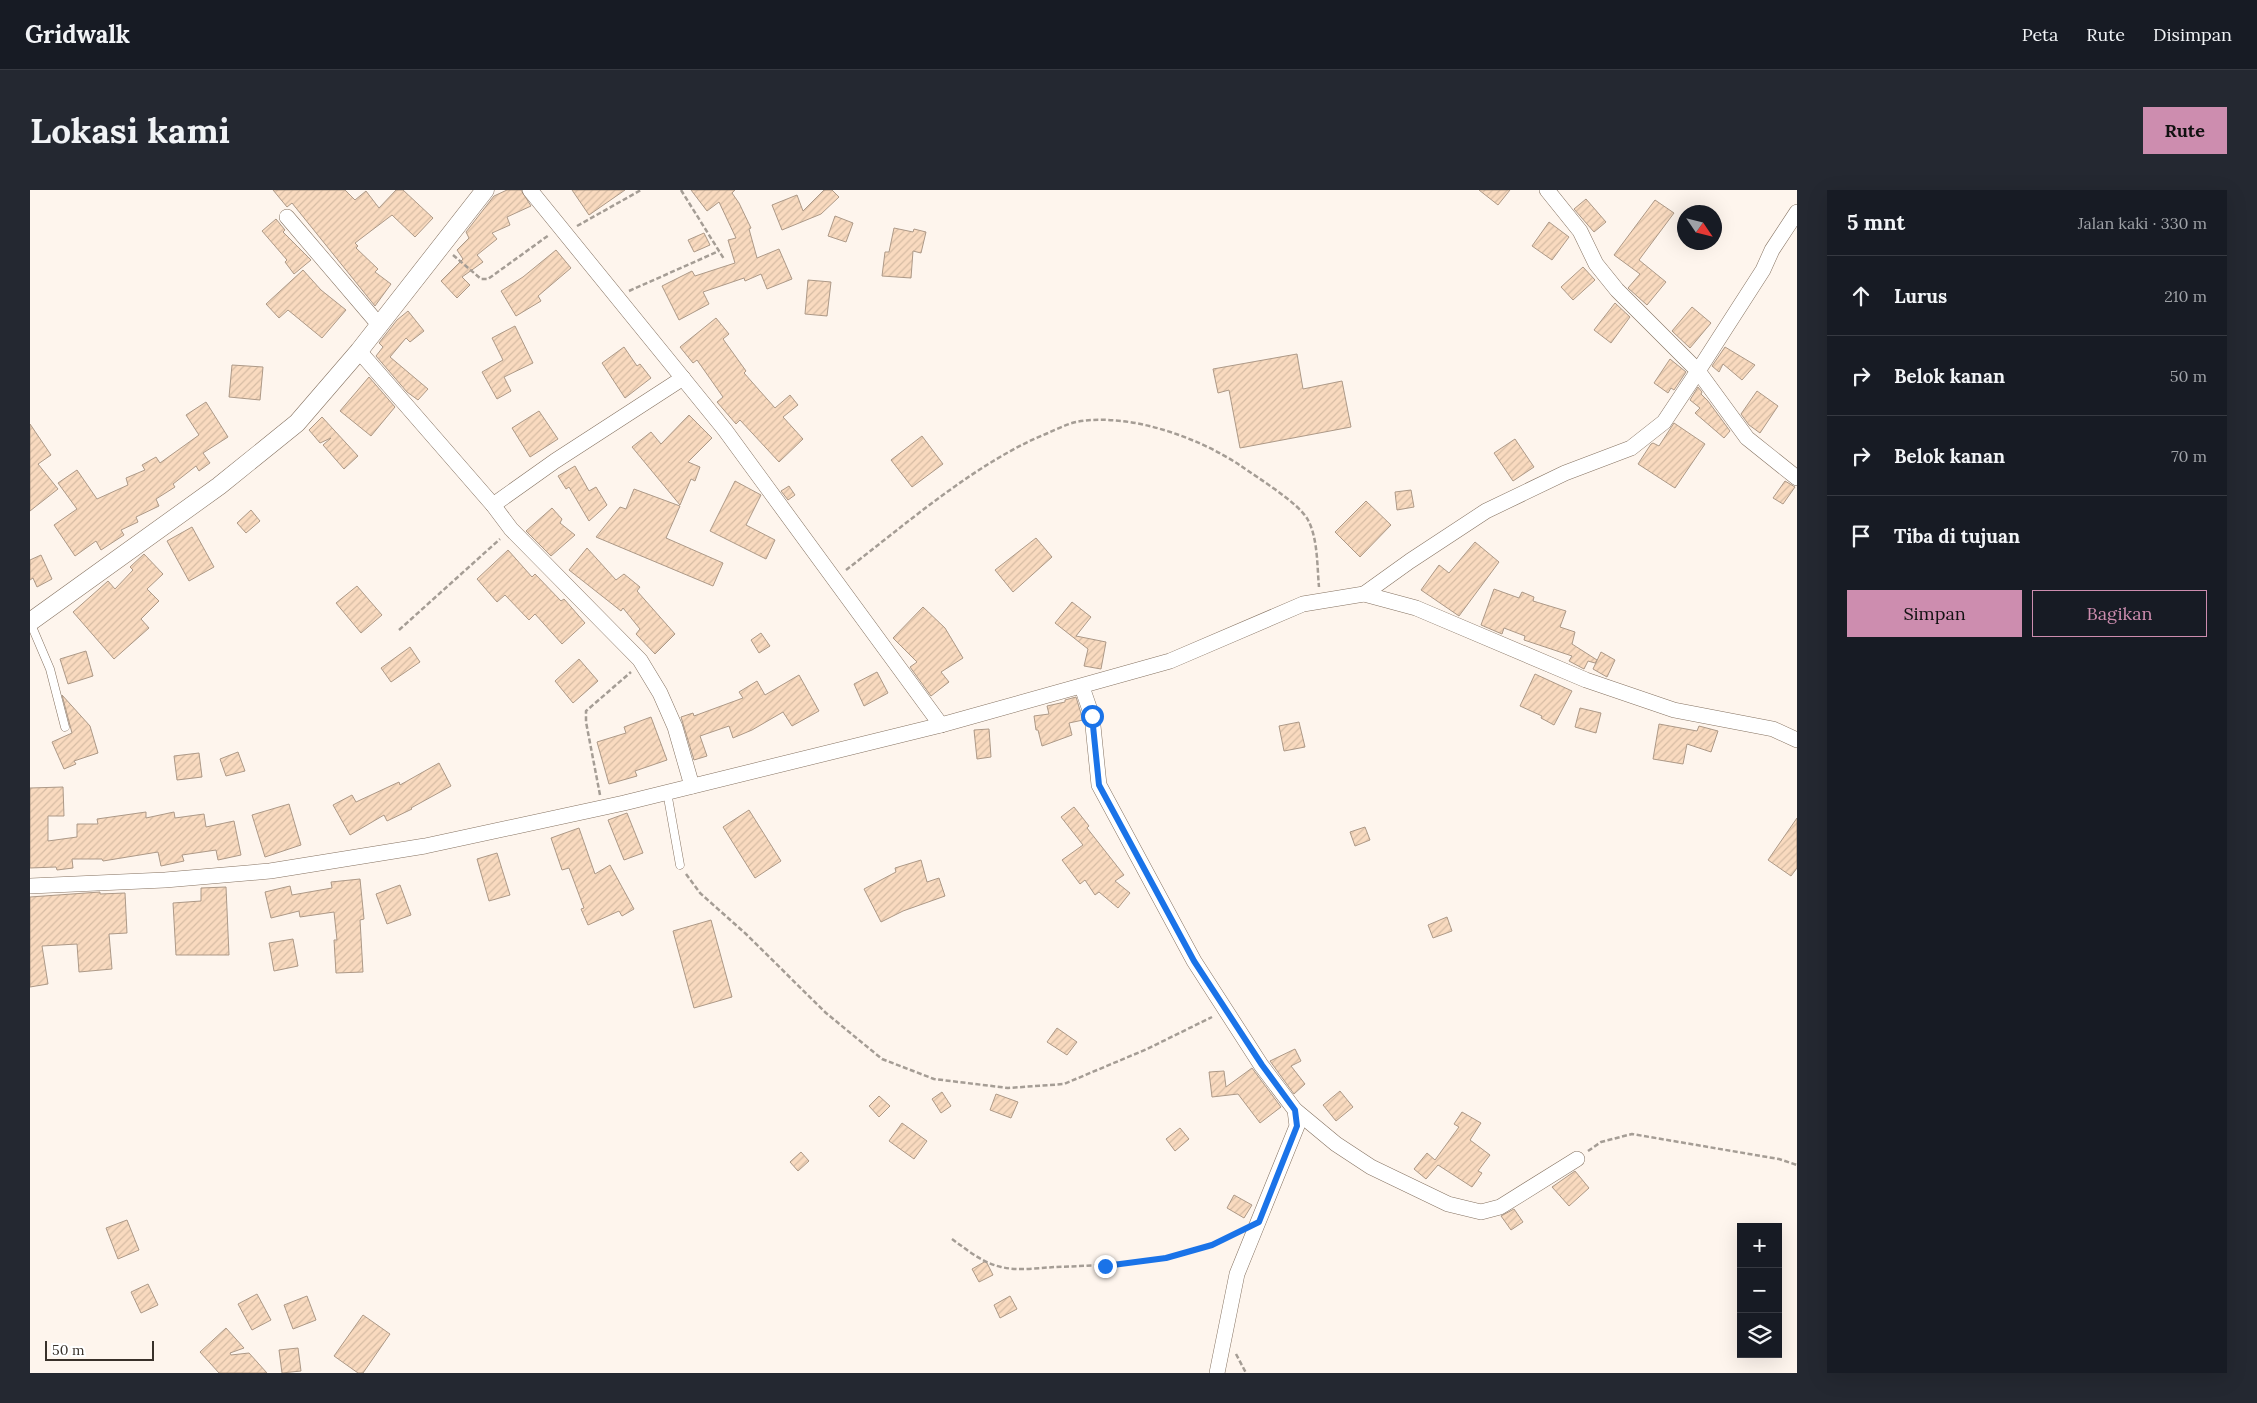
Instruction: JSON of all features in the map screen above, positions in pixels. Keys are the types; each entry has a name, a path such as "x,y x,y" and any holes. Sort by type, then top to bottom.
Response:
{"street":[{"path":"30,622 219,486 297,423 380,326 485,190"},
{"path":"530,190 725,430 941,725"},
{"path":"1547,190 1580,231 1596,264 1617,290 1698,370 1747,438 1797,478"},
{"path":"1364,594 1486,511 1565,473 1631,448 1664,422 1763,270 1772,250 1797,212"},
{"path":"287,217 380,326"},
{"path":"359,352 511,529 641,663 660,692 675,727 692,786"},
{"path":"493,506 555,461 683,378"},
{"path":"30,886 164,880 270,871 425,846 667,792 941,725 1170,661 1303,604 1364,594 1416,608 1604,686 1674,710 1774,729 1797,740"},
{"path":"1082,687 1092,716 1099,785 1194,961 1262,1065 1295,1110 1336,1144 1371,1168 1448,1204 1481,1212 1500,1208 1577,1159"},
{"path":"1217,1373 1237,1274 1297,1126 1295,1110"}],"lane":[{"path":"30,622 50,669 65,728"},
{"path":"667,792 680,865"}],"path":[{"path":"443,246 484,280 494,276 563,229 641,190"},
{"path":"682,190 724,259"},
{"path":"617,296 719,251"},
{"path":"834,579 962,482 1022,443 1076,422 1122,420 1179,435 1229,458 1283,495 1308,520 1315,548 1320,601"},
{"path":"399,630 511,529"},
{"path":"602,807 586,722 586,711 641,663"},
{"path":"680,865 700,893 746,934 826,1013 882,1059 934,1079 1008,1088 1064,1084 1147,1049 1227,1010"},
{"path":"1577,1159 1601,1142 1632,1134 1778,1159 1797,1165"},
{"path":"952,1238 975,1256 1001,1267 1105,1266 1166,1258 1212,1245 1259,1222"}],"building":[{"path":"273,190 345,190 355,200 366,191 379,208 396,190 403,190 433,218 415,237 392,215 355,243 358,246 356,248 378,269 375,272 391,284 375,306 292,203 287,207"},
{"path":"507,190 521,190 531,206 507,217 510,225 492,233 497,239 477,255 483,262 462,277 470,285 457,298 441,281 463,259 457,250 469,238 466,232 494,196"},
{"path":"572,190 625,190 589,215"},
{"path":"691,190 735,190 732,193 751,228 749,229 757,258 779,249 792,279 767,289 761,274 745,281 744,278 703,292 709,304 679,320 662,286 692,271 695,276 735,263 728,240 736,238 719,202 707,211"},
{"path":"824,190 832,190 839,197 821,214 782,230 772,205 797,195 803,211"},
{"path":"1479,190 1510,190 1498,205"},
{"path":"1586,199 1606,222 1594,232 1574,209"},
{"path":"1655,200 1674,213 1639,260 1666,282 1647,305 1628,288 1640,274 1614,255"},
{"path":"835,216 853,223 846,242 828,236"},
{"path":"276,219 285,230 283,232 311,260 294,274 285,262 287,260 262,231"},
{"path":"1549,222 1569,237 1552,260 1532,246"},
{"path":"894,228 913,232 914,229 926,232 921,253 913,251 911,278 882,276 885,252 889,252"},
{"path":"704,233 710,245 694,252 688,240"},
{"path":"556,250 571,268 538,296 541,301 516,316 501,291 523,277"},
{"path":"1583,267 1595,280 1573,300 1561,287"},
{"path":"303,270 321,290 346,310 322,338 288,310 279,318 266,304"},
{"path":"808,280 831,282 827,316 805,314"},
{"path":"1615,303 1630,317 1611,343 1594,330"},
{"path":"1692,307 1711,323 1690,348 1672,331"},
{"path":"408,311 424,331 410,342 406,338 390,357 428,389 418,400 407,392 376,356 383,347 379,343 397,320"},
{"path":"716,318 729,334 723,339 746,371 744,373 775,408 790,395 798,405 783,417 803,439 779,462 740,420 736,424 717,402 723,397 697,360 693,363 680,347"},
{"path":"515,326 533,363 504,377 511,391 497,399 482,372 503,360 492,338"},
{"path":"624,347 637,366 640,364 651,378 625,398 602,363"},
{"path":"1725,347 1755,365 1742,380 1723,364 1719,372 1712,366"},
{"path":"1297,354 1303,389 1342,381 1351,427 1240,448 1229,390 1218,393 1213,369"},
{"path":"1670,359 1686,372 1674,390 1671,388 1668,393 1654,383"},
{"path":"232,365 263,367 260,400 229,397"},
{"path":"369,377 395,407 371,436 340,411"},
{"path":"1698,387 1702,392 1701,394 1730,431 1724,438 1695,413 1700,408 1690,400"},
{"path":"1757,391 1778,406 1760,433 1749,425 1741,414"},
{"path":"206,402 228,437 203,453 210,463 199,471 196,466 173,484 175,487 156,499 159,506 136,517 138,522 121,530 124,535 101,550 96,541 75,556 54,525 77,509 58,483 77,470 97,499 128,485 126,478 145,470 142,465 156,457 160,463 199,435 186,415"},
{"path":"539,411 558,439 530,457 512,428"},
{"path":"689,415 712,438 688,462 700,467 695,481 691,479 680,505 632,447 651,432 661,444"},
{"path":"322,417 358,456 344,469 323,445 331,438 320,443 309,430"},
{"path":"1674,423 1705,444 1675,488 1638,464 1651,444 1659,446"},
{"path":"30,424 51,455 38,464 58,489 30,511"},
{"path":"922,436 943,464 912,487 891,460"},
{"path":"1515,439 1534,467 1513,481 1494,453"},
{"path":"575,466 589,491 596,487 607,505 589,521 569,487 566,489 558,476"},
{"path":"735,481 761,495 746,525 775,540 766,559 710,531"},
{"path":"1785,481 1795,487 1783,504 1773,498"},
{"path":"789,486 795,495 788,500 781,491"},
{"path":"634,489 680,506 666,538 723,563 713,586 596,537 620,507 626,509"},
{"path":"1411,490 1414,507 1397,510 1395,492"},
{"path":"1366,501 1391,525 1360,557 1335,532"},
{"path":"552,508 562,519 560,523 575,535 551,556 526,531"},
{"path":"251,510 260,521 246,533 237,523"},
{"path":"192,527 214,567 189,581 167,541"},
{"path":"1036,538 1052,557 1013,592 995,570"},
{"path":"1475,542 1499,562 1459,616 1421,590 1439,565 1449,573"},
{"path":"587,548 616,580 624,574 640,587 637,591 675,634 655,654 636,634 640,629 623,608 621,611 569,570"},
{"path":"508,550 532,577 535,574 561,601 564,599 585,623 562,644 535,614 529,620 505,595 497,602 477,579"},
{"path":"144,554 163,574 147,589 159,601 141,619 149,628 114,659 73,612 108,581 115,589 133,570 130,567"},
{"path":"41,555 52,579 37,587 33,578 30,580 30,560"},
{"path":"357,586 382,615 361,633 336,603"},
{"path":"1494,589 1519,598 1522,592 1534,597 1533,601 1566,611 1560,627 1575,632 1572,644 1597,660 1595,663 1588,661 1584,669 1569,661 1572,656 1524,640 1525,636 1504,628 1502,634 1481,625"},
{"path":"1072,602 1091,617 1076,636 1106,642 1101,669 1084,666 1088,649 1055,623"},
{"path":"923,607 945,628 963,658 941,672 949,682 931,696 910,667 917,662 893,638"},
{"path":"761,633 770,646 759,653 751,640"},
{"path":"410,647 420,662 391,682 381,668"},
{"path":"86,651 93,676 68,684 60,659"},
{"path":"1601,652 1615,660 1607,677 1593,669"},
{"path":"579,659 598,681 573,703 555,681"},
{"path":"877,672 888,693 864,706 854,684"},
{"path":"1535,674 1572,691 1554,725 1541,718 1542,716 1520,706"},
{"path":"799,675 819,711 792,726 783,712 752,730 733,738 729,726 700,736 707,756 694,760 681,717 693,713 694,716 743,698 739,692 757,681 765,695"},
{"path":"62,695 90,726 98,753 74,761 76,764 64,769 52,742 72,733"},
{"path":"1076,697 1083,720 1069,723 1072,735 1042,746 1038,730 1036,730 1034,716 1049,714 1047,706 1065,702 1065,700"},
{"path":"1580,708 1601,713 1596,733 1575,727"},
{"path":"651,717 667,760 635,771 637,776 609,784 597,742 626,733 624,727"},
{"path":"1299,722 1305,747 1284,751 1279,726"},
{"path":"1659,724 1697,731 1699,726 1718,731 1711,752 1687,744 1683,764 1653,759"},
{"path":"989,729 991,757 977,759 974,730"},
{"path":"238,752 245,771 226,776 220,759"},
{"path":"199,753 202,777 177,780 174,756"},
{"path":"439,763 451,786 412,809 387,821 384,815 350,835 333,805 352,795 356,802 399,782 400,785"},
{"path":"63,787 64,816 48,816 48,841 77,837 77,824 98,824 97,819 146,812 146,818 174,812 175,818 204,814 206,827 234,821 241,855 218,860 216,850 182,855 184,861 161,866 158,852 103,861 102,859 72,859 73,868 57,870 56,867 30,868 30,788"},
{"path":"289,804 301,845 265,857 252,815"},
{"path":"1074,807 1089,826 1087,828 1124,875 1115,881 1130,893 1118,908 1099,892 1095,895 1085,880 1080,884 1062,860 1083,845 1061,817"},
{"path":"749,810 781,861 755,878 723,827"},
{"path":"627,813 643,853 624,860 608,820"},
{"path":"1797,818 1797,868 1791,876 1768,860"},
{"path":"1365,827 1370,840 1355,846 1350,832"},
{"path":"579,828 595,874 610,865 634,909 622,916 619,911 588,925 581,909 584,908 569,868 562,870 551,838"},
{"path":"497,853 510,895 489,901 477,859"},
{"path":"921,860 927,882 939,878 945,896 903,911 881,922 864,889 896,872 895,868"},
{"path":"360,879 364,919 360,920 363,972 336,973 334,940 337,940 334,912 300,917 299,911 271,918 265,892 290,886 292,895 332,888 331,882"},
{"path":"400,885 411,915 387,924 376,894"},
{"path":"226,887 229,955 176,955 173,903 201,901 201,888"},
{"path":"100,892 100,894 125,893 127,933 109,934 112,969 79,972 77,944 42,946 48,984 30,987 30,897"},
{"path":"1447,917 1452,931 1433,938 1428,925"},
{"path":"711,920 732,997 694,1008 673,931"},
{"path":"293,939 298,966 274,971 269,943"},
{"path":"1057,1028 1077,1042 1067,1055 1047,1042"},
{"path":"1295,1049 1301,1061 1291,1066 1305,1084 1294,1094 1270,1061"},
{"path":"1252,1068 1281,1107 1260,1123 1238,1094 1212,1097 1209,1072 1224,1071 1226,1087"},
{"path":"1340,1091 1353,1107 1336,1121 1323,1105"},
{"path":"942,1092 951,1106 941,1113 932,1099"},
{"path":"996,1094 1018,1102 1011,1118 990,1110"},
{"path":"879,1096 890,1106 879,1117 869,1106"},
{"path":"1462,1112 1481,1123 1470,1140 1490,1155 1478,1171 1482,1173 1472,1187 1438,1165 1426,1179 1414,1169 1427,1153 1435,1160 1459,1127 1454,1124"},
{"path":"902,1123 927,1141 914,1159 889,1141"},
{"path":"1180,1128 1189,1139 1175,1151 1166,1139"},
{"path":"801,1152 809,1161 798,1171 790,1162"},
{"path":"1575,1171 1589,1188 1569,1206 1552,1187"},
{"path":"1234,1195 1252,1205 1244,1218 1227,1208"},
{"path":"1514,1209 1523,1222 1511,1230 1501,1216"},
{"path":"127,1220 139,1250 118,1259 106,1228"},
{"path":"986,1261 993,1275 979,1282 972,1269"},
{"path":"148,1284 158,1305 141,1313 131,1292"},
{"path":"257,1294 271,1320 252,1330 238,1304"},
{"path":"307,1296 316,1320 293,1329 284,1305"},
{"path":"1010,1296 1017,1309 1000,1318 994,1305"},
{"path":"363,1315 390,1334 363,1373 358,1373 334,1356"},
{"path":"226,1328 244,1348 230,1353 231,1355 249,1353 267,1373 219,1373 200,1352"},
{"path":"298,1348 301,1371 282,1373 279,1350"}],"route":[{"path":"1092,716 1099,785 1194,961 1262,1065 1288,1099 1295,1110 1297,1118 1297,1126 1259,1222 1212,1245 1166,1258 1105,1266"}]}
